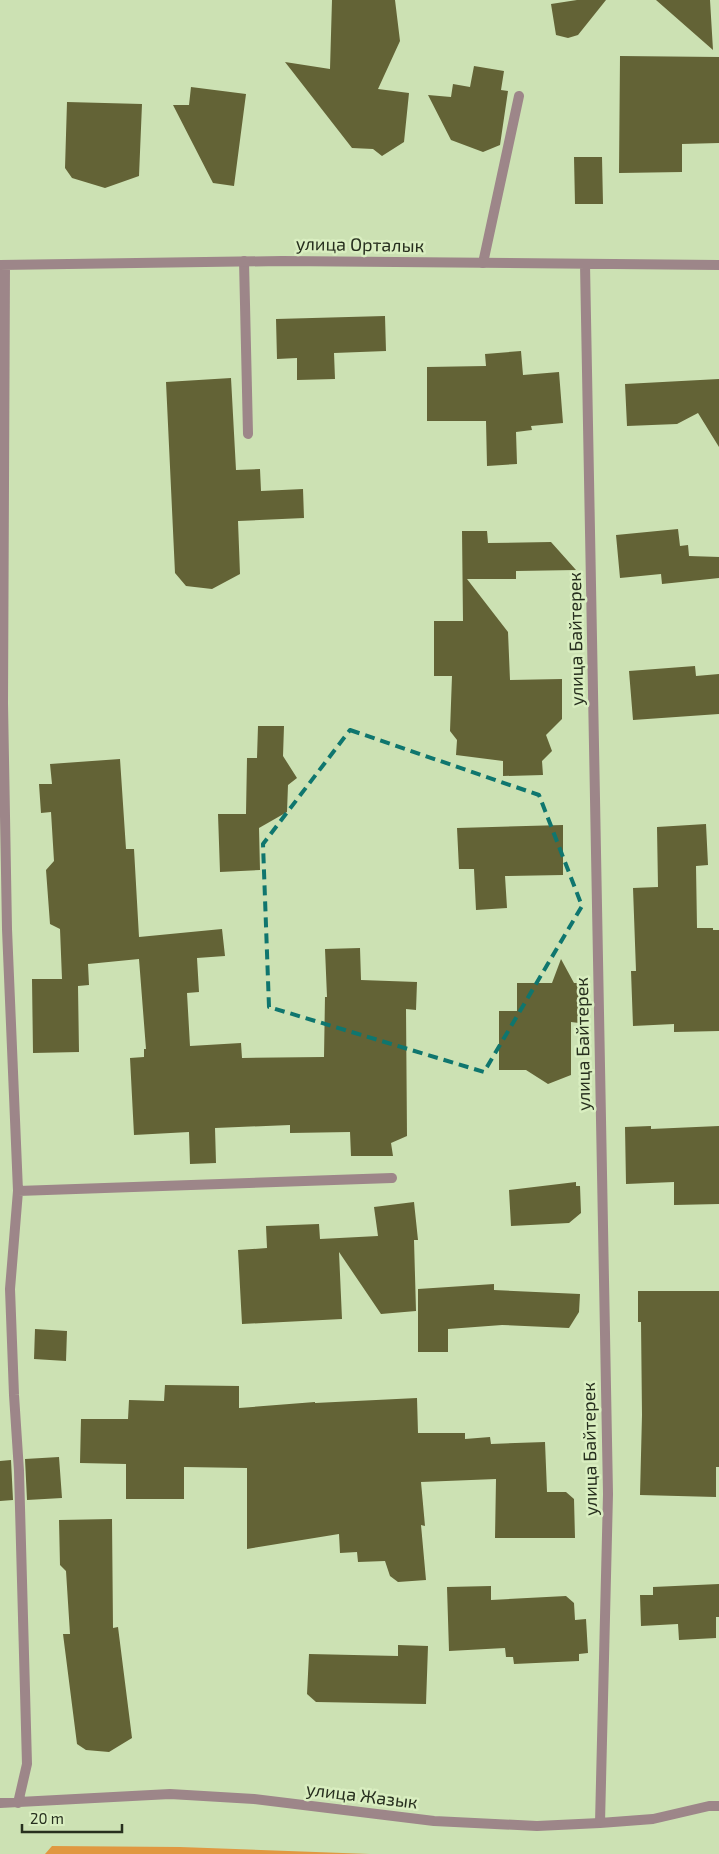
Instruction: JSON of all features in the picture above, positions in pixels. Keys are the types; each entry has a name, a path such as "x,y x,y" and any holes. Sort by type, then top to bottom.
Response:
{"street":[{"path":"483,262 519,96"},
{"path":"244,261 248,434"},
{"name":"улица Орталык","path":"2,265 244,261 719,265"},
{"name":"улица Байтерек","path":"585,264 608,1494 600,1823"},
{"path":"2,265 3,723 7,929 18,1191 10,1289 19,1472 27,1764 18,1803"},
{"path":"18,1191 392,1178"},
{"name":"улица Жазык","path":"0,1803 170,1794 254,1799 434,1821 536,1826 653,1819 709,1806 719,1806"}],"highlighted area":[{"path":"350,730 539,795 582,906 484,1072 269,1007 263,844"}],"shaded area":[{"path":"52,1846 180,1847 370,1854 45,1854"}],"building":[{"path":"332,0 395,0 400,41 378,89 409,93 404,142 382,156 373,149 352,148 285,62 330,69"},
{"path":"577,0 606,0 578,35 568,38 556,35 551,4"},
{"path":"656,0 710,0 713,50"},
{"path":"620,56 719,57 719,143 682,144 682,172 619,173"},
{"path":"474,66 504,71 501,90 508,91 500,145 483,152 451,140 428,95 451,97 453,84 470,87"},
{"path":"191,87 246,94 234,186 213,183 173,105 189,105"},
{"path":"67,102 142,104 139,176 105,188 72,178 65,168"},
{"path":"574,157 602,157 603,204 575,204"},
{"path":"385,316 386,351 334,353 335,379 297,380 297,358 277,359 276,319"},
{"path":"521,351 523,375 559,372 563,423 531,426 532,430 516,432 517,464 487,466 486,421 427,421 427,367 486,366 485,354"},
{"path":"231,378 236,470 260,469 261,491 303,489 304,518 238,521 240,574 212,589 186,586 175,573 166,382"},
{"path":"719,379 719,447 698,413 677,424 627,426 625,384"},
{"path":"678,529 680,546 688,545 689,556 719,557 719,578 662,584 661,574 620,578 616,535"},
{"path":"462,531 487,531 488,543 551,542 576,570 516,571 516,579 467,579 508,632 510,680 562,679 562,719 546,735 552,751 542,761 543,775 503,776 503,761 456,755 457,740 450,731 452,676 434,676 434,621 463,621"},
{"path":"695,666 696,676 719,674 719,714 633,720 629,671"},
{"path":"258,726 284,726 283,756 297,778 288,785 287,812 259,828 260,870 220,872 218,814 246,814 247,758 257,758"},
{"path":"120,759 126,849 134,849 139,937 222,929 225,956 197,958 199,992 187,993 190,1046 241,1043 242,1058 324,1057 325,997 327,997 325,949 360,948 361,980 417,982 416,1010 406,1009 407,1136 391,1143 393,1156 351,1156 350,1132 290,1133 290,1125 215,1128 216,1163 190,1164 189,1132 134,1135 130,1058 144,1057 144,1049 146,1049 139,959 88,964 89,985 78,986 79,1052 33,1053 32,979 62,979 60,929 50,924 46,870 54,861 51,812 41,813 39,784 52,784 50,764"},
{"path":"706,824 708,865 696,866 697,928 719,930 719,1031 674,1032 674,1024 633,1026 631,971 636,971 633,888 658,887 657,827"},
{"path":"563,825 563,875 505,876 507,908 476,910 474,869 459,869 457,828"},
{"path":"561,959 574,983 579,983 579,1023 571,1022 571,1075 548,1084 526,1070 499,1070 499,1011 517,1011 517,983 552,983"},
{"path":"651,1126 651,1129 719,1126 719,1204 674,1205 674,1182 626,1184 625,1127"},
{"path":"576,1182 576,1186 580,1186 581,1213 569,1223 511,1226 509,1190"},
{"path":"414,1202 418,1240 414,1240 416,1311 381,1314 339,1252 342,1319 242,1324 238,1250 267,1248 266,1226 319,1224 320,1239 378,1236 374,1207"},
{"path":"494,1284 494,1290 580,1294 579,1312 569,1328 502,1325 448,1329 448,1352 418,1352 418,1289"},
{"path":"638,1291 719,1291 719,1467 716,1467 716,1497 640,1495 642,1415 641,1322 638,1322"},
{"path":"35,1329 67,1331 66,1361 34,1359"},
{"path":"165,1385 239,1386 239,1408 315,1402 417,1398 418,1433 465,1433 465,1439 490,1437 491,1444 545,1442 547,1492 566,1492 574,1499 575,1538 495,1538 496,1479 421,1482 425,1526 421,1525 426,1580 398,1582 390,1576 385,1561 358,1562 357,1552 340,1553 339,1534 247,1549 247,1468 184,1467 184,1499 126,1499 126,1464 80,1463 81,1419 128,1419 129,1400 164,1401"},
{"path":"59,1457 62,1498 27,1500 25,1459"},
{"path":"11,1460 13,1500 0,1501 0,1461"},
{"path":"112,1519 113,1628 118,1627 132,1738 109,1752 86,1750 77,1744 63,1634 70,1634 66,1571 60,1565 59,1520"},
{"path":"719,1584 719,1617 716,1617 716,1638 679,1640 678,1624 641,1626 640,1595 653,1595 653,1587"},
{"path":"491,1586 491,1600 566,1596 574,1603 575,1620 586,1619 588,1653 579,1654 579,1661 514,1664 513,1657 506,1657 505,1648 449,1651 447,1587"},
{"path":"398,1645 428,1646 426,1704 316,1702 307,1694 309,1654 398,1656"}]}
